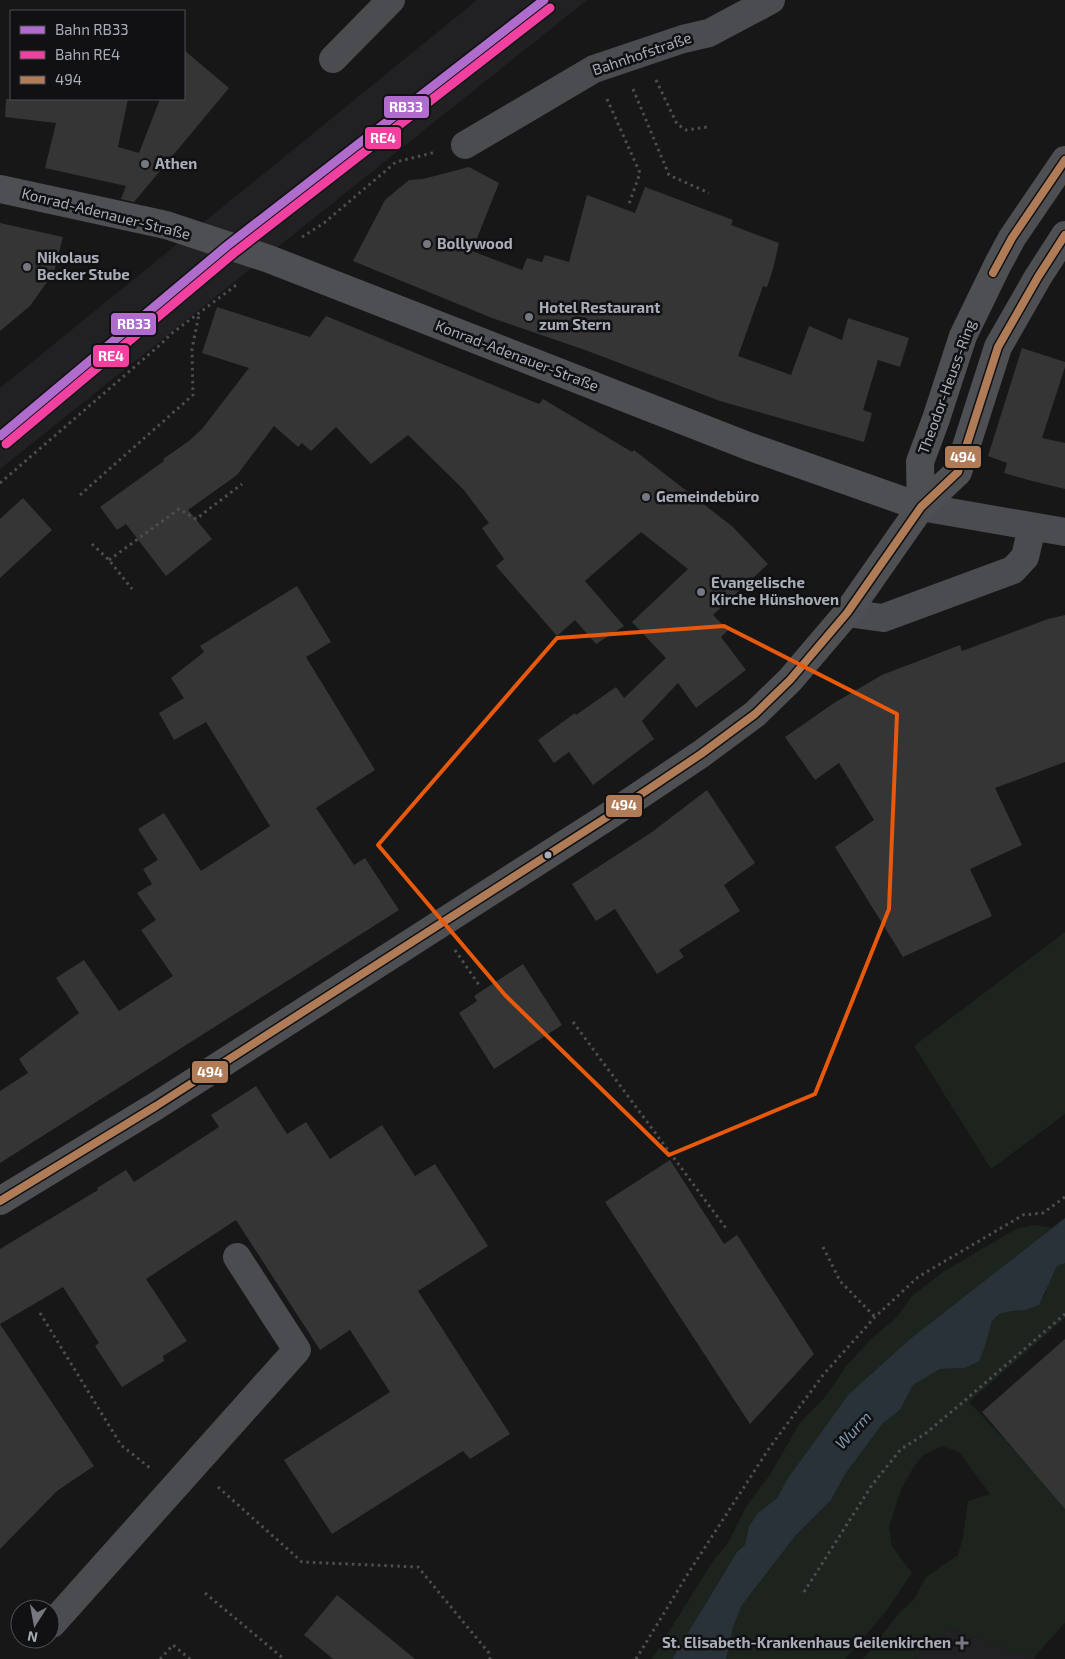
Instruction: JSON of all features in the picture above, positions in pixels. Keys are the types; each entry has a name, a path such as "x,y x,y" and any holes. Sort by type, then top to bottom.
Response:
{"main road":[{"name":"Theodor-Heuss-Ring","path":"921,507 920,462 963,336 1012,238 1065,160"},
{"name":"Konrad-Adenauer-Straße","path":"0,189 166,225 269,259 748,446 921,507"},
{"path":"0,1201 156,1106 604,819 710,748 755,714 790,680 847,613 921,507 958,472 998,347 1038,277 1065,235"}],"street":[{"path":"333,59 390,0"},
{"name":"Bahnhofstraße","path":"465,145 594,69 683,39 709,33 771,0"},
{"name":"Konrad-Adenauer-Straße","path":"921,507 1065,532"},
{"path":"847,613 883,618 1012,570 1025,557 1032,527"},
{"path":"60,1615 297,1350 237,1257"}],"path":[{"path":"631,56 677,124 686,130 708,127"},
{"path":"631,56 669,174 710,193"},
{"path":"594,69 640,173 629,204"},
{"path":"0,483 171,334 200,314 269,259 324,222 396,162 465,145"},
{"path":"80,495 193,395 192,349 200,314"},
{"path":"109,560 179,509 196,520 242,484"},
{"path":"92,544 109,560 132,589"},
{"path":"437,925 479,984"},
{"path":"574,1022 728,1231"},
{"path":"636,1659 689,1572 768,1450 824,1375 875,1317 918,1277 1023,1215 1043,1213 1065,1197"},
{"path":"823,1247 840,1281 875,1317"},
{"path":"40,1313 121,1445 173,1488"},
{"path":"804,1592 872,1485 901,1449 925,1434 1065,1314"},
{"path":"194,1465 302,1562 418,1567 489,1653 490,1659"},
{"path":"205,1594 284,1659"},
{"path":"160,1659 173,1645 190,1659"}],"highlighted area":[{"path":"724,626 897,714 889,909 815,1094 669,1155 505,995 378,845 557,638"}],"shaded area":[{"path":"477,0 587,0 0,469 0,388"},
{"path":"1065,932 1065,1114 991,1169 914,1046"},
{"path":"1034,1225 1052,1228 910,1339 849,1394 788,1478 777,1498 758,1513 749,1526 745,1545 737,1552 672,1659 652,1659 713,1561 728,1543 747,1505 770,1475 799,1424 826,1396 847,1365 872,1338 897,1317 912,1296 943,1272 1016,1229"},
{"path":"1065,1263 1065,1318 969,1402 1065,1506 1065,1623 1033,1658 949,1628 915,1659 863,1659 899,1613 914,1599 926,1577 958,1555 963,1537 968,1501 990,1494 959,1452 942,1446 922,1456 913,1468 901,1490 889,1527 892,1546 912,1573 887,1610 845,1659 726,1659 733,1627 742,1605 796,1535 831,1500 844,1474 883,1423 900,1410 913,1385 940,1369 965,1368 992,1321 999,1314 1025,1310 1044,1297 1057,1266"},
{"name":"St. Elisabeth-Krankenhaus Geilenkirchen","path":"949,1628 1037,1659 915,1659"}],"water":[{"name":"Wurm","path":"1065,1218 1065,1263 1057,1266 1039,1305 1025,1310 999,1314 992,1321 979,1361 965,1368 940,1369 913,1385 900,1410 883,1423 845,1474 831,1500 796,1535 742,1605 733,1627 726,1659 672,1659 737,1552 745,1545 749,1526 758,1513 777,1498 788,1478 849,1394 910,1339"}],"building":[{"path":"185,51 229,88 134,202 121,199 126,186 45,168 56,123 5,117 6,99 128,100 118,147 139,153 160,100 185,100"},
{"path":"469,167 499,183 472,251 522,270 527,258 542,262 545,255 569,262 587,195 635,213 645,187 733,220 731,225 779,243 767,287 763,286 738,356 791,375 809,326 842,340 848,318 909,338 900,367 878,360 863,410 872,413 864,442 720,401 585,350 492,318 353,261 385,200 409,180 423,179"},
{"name":"Nikolaus Becker Stube","path":"0,223 63,237 54,272 30,306 0,331"},
{"path":"217,307 310,337 326,316 539,404 543,399 632,452 634,450 733,527 768,564 713,615 728,630 721,637 746,670 696,708 678,683 642,721 654,739 593,785 569,752 554,763 538,740 575,713 576,715 616,687 624,698 666,658 632,622 688,569 641,532 585,581 624,626 596,644 575,620 557,636 496,566 504,559 482,528 489,523 463,489 408,435 371,464 336,427 311,451 302,443 298,447 274,426 237,475 188,510 212,539 166,576 126,524 117,530 100,507 164,461 163,459 189,441 202,429 249,368 202,353"},
{"path":"1022,348 1065,362 1042,438 1065,443 1065,489 1004,473 1007,463 988,456"},
{"path":"23,498 52,530 0,578 0,519"},
{"path":"297,586 331,642 306,657 375,770 316,808 354,865 365,858 399,910 0,1163 0,1091 28,1073 19,1059 79,1013 56,978 84,960 119,1011 173,976 141,930 156,920 137,893 152,884 143,869 158,860 138,829 164,813 201,871 270,826 206,722 174,740 159,713 184,698 171,678 204,652 200,646"},
{"path":"1065,615 1065,762 995,788 1022,845 970,869 992,916 903,957 835,847 874,820 839,763 815,780 785,737 834,703 882,675 960,645 962,651 1048,619"},
{"path":"707,790 755,863 724,885 740,911 679,950 684,957 657,974 615,909 596,921 572,884 652,832"},
{"path":"523,964 562,1025 494,1069 459,1013 477,1001 474,996"},
{"path":"256,1086 287,1134 306,1122 330,1159 382,1125 415,1176 435,1164 488,1246 418,1291 510,1434 470,1459 463,1451 332,1534 284,1460 390,1392 350,1330 320,1350 236,1220 146,1279 187,1341 163,1356 164,1361 122,1387 95,1346 99,1343 63,1287 0,1324 0,1249 98,1190 97,1188 126,1170 134,1182 219,1127 211,1115"},
{"path":"670,1160 724,1244 737,1235 814,1354 750,1424 605,1202"},
{"path":"0,1324 94,1466 57,1491 0,1549"},
{"path":"1065,1339 1065,1509 982,1412"},
{"path":"337,1595 415,1659 333,1659 304,1635"}],"rail line":[{"name":"RB33","path":"0,436 228,245 544,0"},
{"name":"RE4","path":"6,444 234,253 550,8"}],"transit line":[{"name":"494","path":"993,273 1012,238 1065,160"},
{"name":"494","path":"0,1201 156,1106 604,819 701,754 755,714 790,680 847,613 921,507 958,472 998,347 1038,277 1065,235"}],"place":[{"name":"Athen","path":"145,164"},
{"name":"Bollywood","path":"427,244"},
{"name":"Nikolaus Becker Stube","path":"27,267"},
{"name":"Hotel Restaurant zum Stern","path":"529,317"},
{"name":"Gemeindebüro","path":"646,497"},
{"name":"Evangelische Kirche Hünshoven","path":"701,592"},
{"name":"St. Elisabeth-Krankenhaus Geilenkirchen","path":"962,1643"}]}
